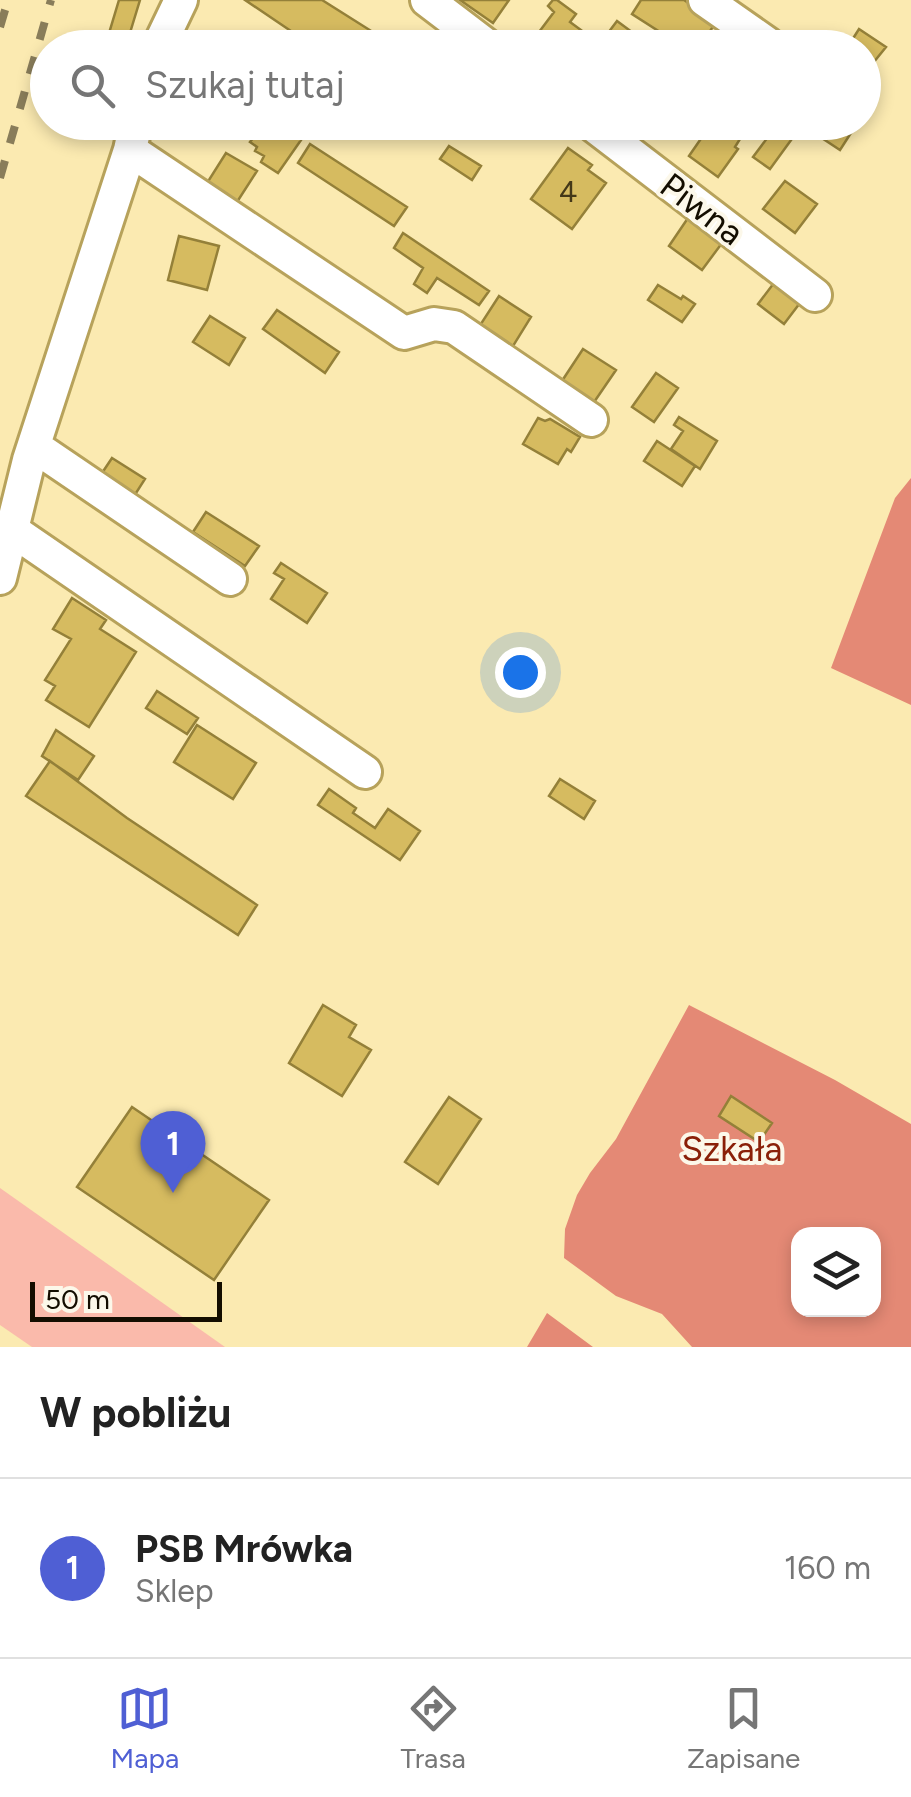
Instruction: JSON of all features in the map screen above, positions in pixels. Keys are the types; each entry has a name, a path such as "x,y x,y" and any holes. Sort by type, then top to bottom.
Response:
{"street":[{"path":"167,30 181,0"},
{"path":"428,0 467,30"},
{"path":"705,0 748,30"},
{"path":"0,578 34,446 132,140"},
{"path":"139,140 404,333 434,324 454,327 590,420"},
{"name":"Piwna","path":"613,140 816,295"},
{"path":"34,446 230,579"},
{"path":"12,530 366,772"}],"shaded area":[{"path":"0,1188 225,1347 32,1347 0,1325"}],"green space":[{"path":"911,478 911,705 831,668 895,498"},
{"name":"Szkała","path":"689,1005 835,1080 911,1124 911,1347 692,1347 662,1314 616,1296 564,1258 565,1229 590,1173 616,1139"},
{"path":"547,1313 593,1347 527,1347"}],"building":[{"path":"119,0 140,0 131,30 110,30"},
{"path":"245,0 322,0 370,30 289,30"},
{"path":"460,0 509,0 493,23"},
{"path":"557,0 576,14 570,22 581,30 540,30 554,12 548,6"},
{"path":"641,0 684,0 716,22 711,30 657,30 632,14"},
{"path":"617,21 629,30 610,30"},
{"path":"301,140 278,173 261,162 264,156 250,142"},
{"path":"700,140 739,140 735,147 738,149 718,177 689,156"},
{"path":"766,140 791,140 770,169 753,157"},
{"path":"825,140 846,140 840,150"},
{"path":"310,144 407,207 394,226 298,163"},
{"path":"449,146 481,166 472,180 440,159"},
{"path":"568,148 592,165 588,170 606,183 572,229 531,199"},
{"path":"226,153 257,171 237,202 207,183"},
{"path":"785,181 817,204 795,233 763,209"},
{"path":"690,215 725,239 702,270 669,246"},
{"path":"403,233 489,291 479,305 437,278 427,293 414,284 423,268 394,248"},
{"path":"179,236 219,246 207,290 168,280"},
{"path":"777,279 803,299 784,324 758,304"},
{"path":"658,285 695,304 682,322 648,300"},
{"path":"499,296 531,317 508,354 475,333"},
{"path":"277,310 339,352 325,373 263,329"},
{"path":"210,316 245,338 229,365 193,342"},
{"path":"583,349 616,370 590,408 558,387"},
{"path":"656,373 678,388 654,422 632,407"},
{"path":"679,417 717,441 700,469 671,449 683,431 674,425"},
{"path":"538,418 550,419 580,437 558,464 523,444"},
{"path":"657,441 695,466 682,486 644,461"},
{"path":"112,458 145,479 129,504 96,482"},
{"path":"206,512 259,546 245,566 193,532"},
{"path":"281,563 327,593 307,623 271,599 284,579 274,573"},
{"path":"72,598 106,620 100,629 136,652 89,727 46,700 55,686 45,680 71,639 53,629"},
{"path":"157,691 198,718 187,734 146,708"},
{"path":"197,725 256,763 233,799 174,762"},
{"path":"56,730 94,756 78,780 42,756"},
{"path":"50,761 257,905 238,935 26,796"},
{"path":"560,779 595,801 584,819 549,796"},
{"path":"329,789 375,828 388,809 420,831 400,860 318,805"},
{"path":"323,1005 356,1025 349,1037 371,1050 342,1096 289,1063"},
{"path":"731,1096 772,1123 759,1142 719,1116"},
{"path":"449,1097 481,1119 438,1184 405,1162"},
{"path":"132,1107 269,1200 214,1280 77,1187"}],"railway":[{"path":"0,27 8,0"},
{"path":"42,30 51,0"},
{"path":"0,178 30,73"}],"place":[{"name":"PSB Mrówka","path":"173,1193"}]}
